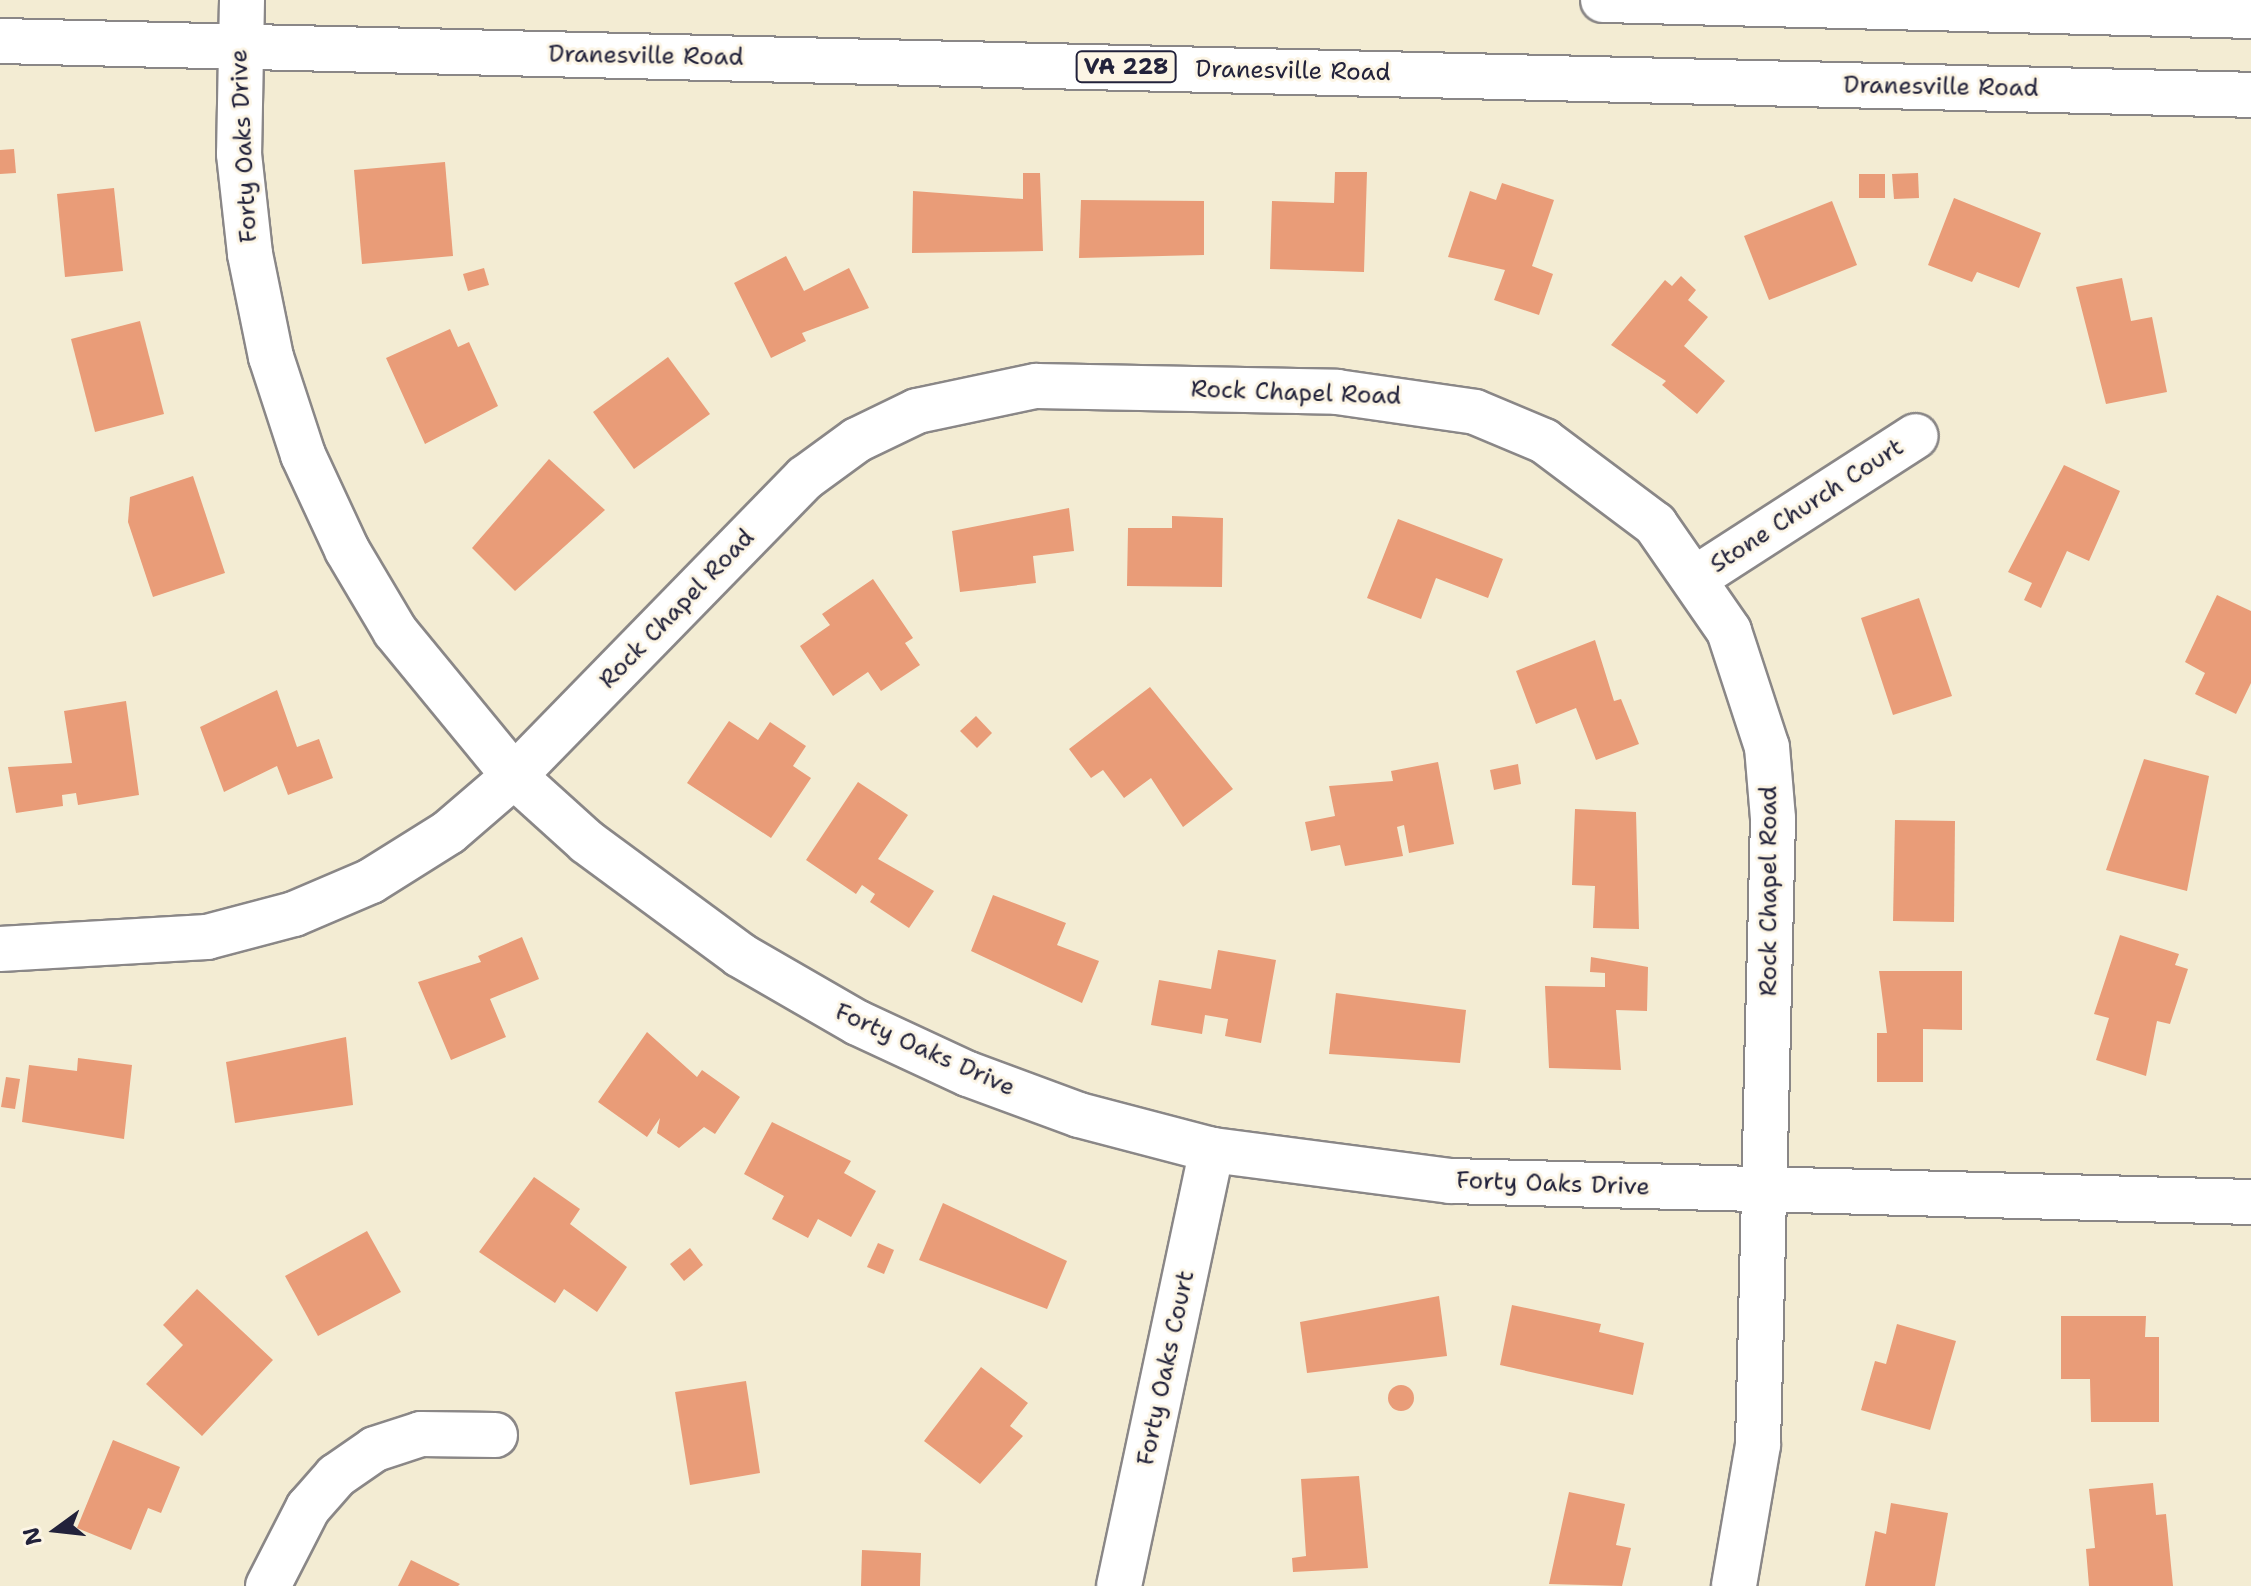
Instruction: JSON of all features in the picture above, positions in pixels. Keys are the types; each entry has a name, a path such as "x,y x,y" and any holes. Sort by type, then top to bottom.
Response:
{"street":[{"name":"Forty Oaks Drive","path":"242,0 238,46 250,254 271,357 303,455 395,631 514,776 707,933 858,1023 1079,1115 1212,1150 1450,1181 2251,1202"},
{"path":"1603,0 2251,16"},
{"name":"Dranesville Road","path":"0,41 2251,95"},
{"name":"Rock Chapel Road","path":"0,949 207,937 294,914 410,857 514,776 805,478 857,440 917,411 977,393 1036,386 1337,392 1475,412 1544,441 1601,477 1655,524 1697,577 1729,631 1767,747 1773,818 1758,1445 1734,1586"},
{"name":"Stone Church Court","path":"1697,577 1916,436"},
{"name":"Forty Oaks Court","path":"1119,1586 1212,1150"},
{"path":"268,1586 308,1508 336,1476 375,1449 421,1434 495,1435"}],"building":[{"path":"14,149 16,173 0,174 0,150"},
{"path":"445,162 453,256 362,264 354,170"},
{"path":"1335,172 1367,172 1364,272 1270,269 1272,201 1334,203"},
{"path":"1023,173 1040,173 1043,251 912,253 913,191 1023,199"},
{"path":"1918,173 1919,198 1894,199 1892,174"},
{"path":"1859,174 1885,174 1885,198 1859,198"},
{"path":"1502,183 1554,200 1532,266 1553,274 1539,315 1494,300 1505,270 1448,257 1470,191 1496,200"},
{"path":"114,188 123,271 65,277 57,194"},
{"path":"1954,198 2041,233 2019,288 1977,272 1972,282 1928,265"},
{"path":"1081,200 1204,201 1204,255 1079,258"},
{"path":"1832,201 1857,265 1769,300 1744,236"},
{"path":"786,256 804,291 849,268 869,308 802,333 806,341 771,358 734,283"},
{"path":"484,268 489,285 468,291 463,274"},
{"path":"1681,276 1696,290 1688,300 1708,317 1684,346 1725,381 1697,414 1662,385 1666,381 1611,345 1665,280 1672,286"},
{"path":"2122,278 2131,321 2152,317 2167,392 2106,404 2076,287"},
{"path":"140,321 164,414 95,432 71,339"},
{"path":"450,329 458,347 469,342 498,406 425,444 386,358"},
{"path":"668,357 710,414 634,469 593,412"},
{"path":"549,459 605,510 515,591 472,548"},
{"path":"2064,465 2120,491 2089,561 2067,551 2041,608 2024,600 2032,583 2008,572"},
{"path":"193,476 225,573 153,597 128,522 130,497"},
{"path":"1069,508 1074,551 1033,556 1036,583 960,592 952,531"},
{"path":"1172,516 1223,518 1222,587 1127,586 1128,528 1172,528"},
{"path":"1398,519 1503,559 1488,598 1436,578 1421,619 1367,598"},
{"path":"873,579 913,638 905,643 920,665 881,691 868,672 833,696 800,646 830,625 822,614"},
{"path":"2217,595 2251,611 2251,683 2236,714 2195,694 2205,673 2185,662"},
{"path":"1919,598 1952,696 1893,715 1861,618"},
{"path":"1595,640 1614,701 1621,699 1639,744 1596,760 1576,708 1536,724 1516,671"},
{"path":"1150,687 1233,789 1183,827 1151,778 1124,798 1103,770 1091,778 1069,749"},
{"path":"277,690 297,747 319,739 333,778 288,795 277,766 224,792 200,727"},
{"path":"126,701 139,795 78,805 76,793 62,795 63,806 16,813 8,767 72,763 64,711"},
{"path":"976,716 992,733 977,748 960,731"},
{"path":"729,721 758,740 770,722 806,746 793,766 811,778 771,838 687,783"},
{"path":"2144,759 2209,776 2187,891 2106,870"},
{"path":"1438,762 1454,844 1409,853 1404,825 1397,827 1403,856 1345,866 1340,845 1311,851 1305,822 1335,816 1329,786 1393,781 1391,771"},
{"path":"1518,764 1521,784 1494,790 1490,770"},
{"path":"858,782 908,815 878,859 934,891 909,928 870,902 875,894 862,885 856,894 806,860"},
{"path":"1575,809 1636,812 1639,929 1593,928 1595,886 1572,885"},
{"path":"1895,820 1955,821 1954,922 1893,921"},
{"path":"993,895 1066,923 1057,945 1099,961 1082,1003 971,951"},
{"path":"2120,935 2179,954 2175,965 2188,969 2170,1024 2157,1021 2146,1076 2096,1060 2109,1018 2094,1014"},
{"path":"522,937 539,979 490,999 506,1037 451,1060 418,982 481,962 478,956"},
{"path":"1218,950 1276,960 1261,1043 1225,1036 1228,1019 1205,1015 1202,1034 1151,1025 1159,980 1211,989"},
{"path":"1591,957 1648,967 1647,1011 1616,1010 1621,1070 1549,1068 1545,986 1605,987 1605,973 1590,972"},
{"path":"1879,971 1962,971 1962,1030 1923,1029 1923,1082 1877,1082 1877,1033 1887,1033"},
{"path":"1336,993 1466,1010 1460,1063 1329,1054"},
{"path":"647,1032 697,1077 702,1070 740,1097 715,1134 704,1127 679,1148 657,1133 660,1118 647,1137 598,1102"},
{"path":"346,1037 353,1105 235,1123 226,1062"},
{"path":"78,1058 132,1065 124,1139 22,1122 29,1065 77,1071"},
{"path":"6,1077 20,1079 15,1109 1,1107"},
{"path":"772,1122 851,1161 844,1173 876,1191 851,1237 818,1219 808,1238 772,1219 784,1196 744,1174"},
{"path":"534,1177 580,1209 570,1224 627,1267 597,1312 564,1289 555,1303 479,1252"},
{"path":"943,1203 1067,1261 1047,1309 919,1260"},
{"path":"367,1231 401,1292 318,1336 285,1276"},
{"path":"878,1243 894,1250 884,1274 867,1267"},
{"path":"690,1248 703,1265 684,1281 670,1264"},
{"path":"197,1289 273,1360 202,1436 146,1384 183,1345 163,1325"},
{"path":"1439,1296 1447,1356 1307,1373 1300,1322"},
{"path":"1512,1305 1601,1324 1599,1332 1644,1343 1633,1395 1500,1365"},
{"path":"2061,1316 2146,1316 2145,1337 2159,1337 2159,1422 2091,1422 2090,1379 2061,1379"},
{"path":"1897,1324 1956,1341 1930,1430 1861,1410 1875,1361 1886,1364"},
{"path":"981,1367 1028,1403 1010,1426 1023,1436 980,1484 924,1441"},
{"path":"746,1381 760,1473 690,1485 675,1392"},
{"path":"1401,1385 1410,1389 1414,1398 1410,1407 1401,1411 1392,1407 1388,1398 1392,1389"},
{"path":"113,1440 180,1467 161,1513 148,1508 131,1550 77,1528"},
{"path":"1359,1476 1368,1568 1293,1572 1292,1558 1306,1556 1301,1479"},
{"path":"2153,1483 2156,1515 2166,1514 2173,1586 2089,1586 2086,1549 2095,1548 2089,1489"},
{"path":"1569,1492 1625,1504 1616,1545 1631,1548 1622,1586 1549,1584"},
{"path":"1891,1503 1948,1513 1935,1586 1865,1586 1875,1531 1886,1534"},
{"path":"862,1550 921,1553 920,1586 861,1586"},
{"path":"411,1560 460,1584 398,1586"}]}
